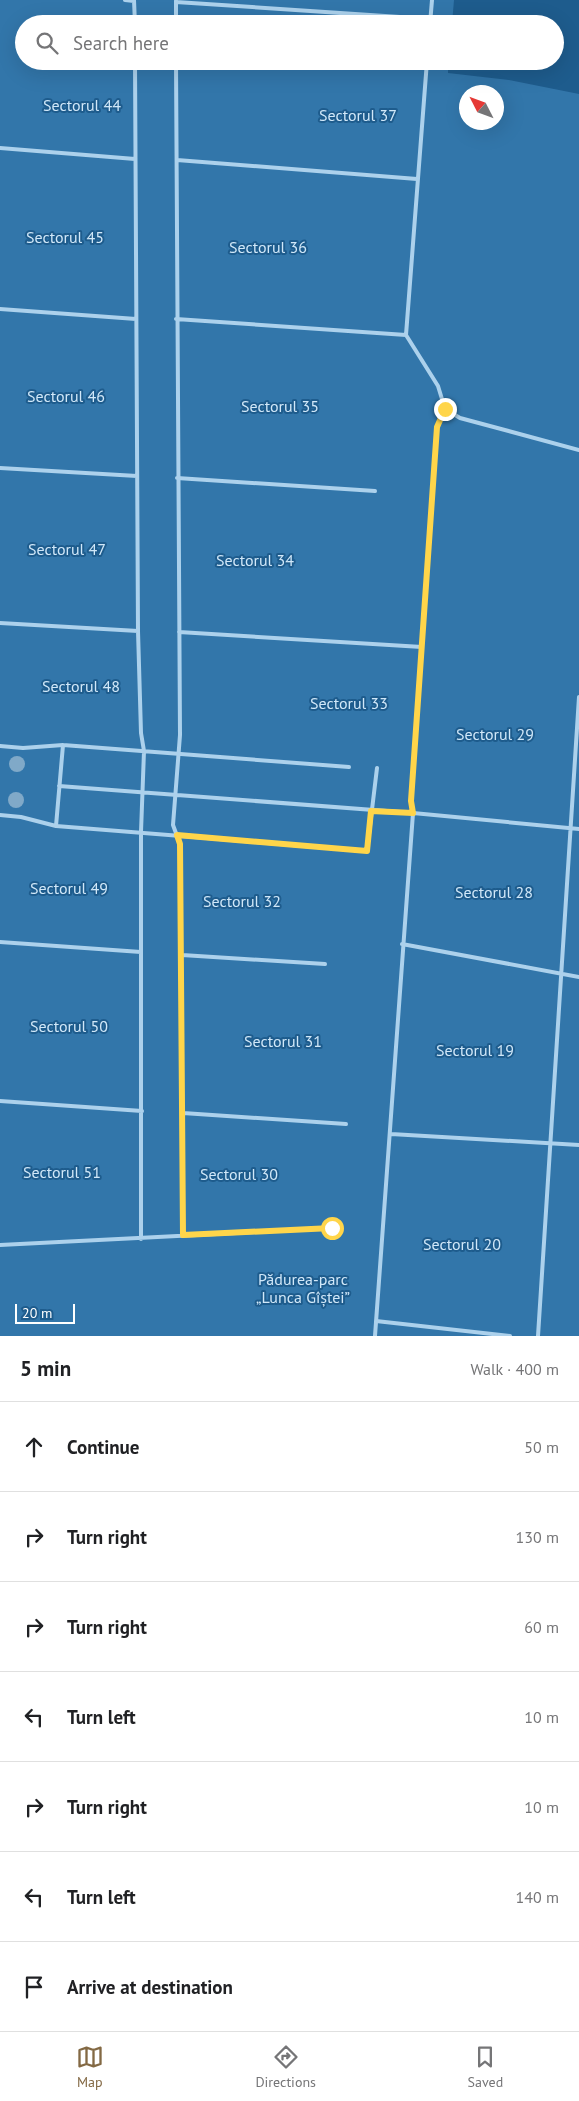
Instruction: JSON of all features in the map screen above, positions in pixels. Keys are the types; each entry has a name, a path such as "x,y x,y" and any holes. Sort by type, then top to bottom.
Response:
{"lane":[{"path":"126,0 134,0 134,15"},
{"path":"431,15 432,0"},
{"path":"176,15 176,1 345,15"},
{"path":"135,70 138,631 141,733 144,751 141,832 141,1239"},
{"path":"176,70 176,319 180,735 173,824 180,844 183,1235"},
{"path":"375,1336 413,813 411,801 437,427 445,409 438,386 406,335 426,70"},
{"path":"0,148 135,159"},
{"path":"177,160 417,180"},
{"path":"0,309 136,319"},
{"path":"176,319 406,335"},
{"path":"445,409 460,418 579,450"},
{"path":"0,468 137,476"},
{"path":"178,478 375,491"},
{"path":"0,623 138,631"},
{"path":"178,632 422,647"},
{"path":"538,1336 579,697"},
{"path":"56,826 63,745"},
{"path":"0,746 23,748 63,745 349,767"},
{"path":"0,815 21,817 56,826 367,851 371,811 376,796 378,768"},
{"path":"60,786 413,813 579,829"},
{"path":"0,942 141,952"},
{"path":"402,944 579,977"},
{"path":"182,955 325,964"},
{"path":"0,1101 142,1111"},
{"path":"183,1113 346,1124"},
{"path":"391,1134 579,1145"},
{"path":"0,1245 332,1228"},
{"path":"376,1321 510,1336"}],"green space":[{"path":"0,0 454,0 453,15 15,15 15,70 448,70 448,73 509,80 579,94 579,1336 0,1336"}],"route":[{"path":"332,1228 183,1235 180,844 177,835 367,851 371,811 413,813 411,801 437,427 445,409"}],"park label":[{"name":"Sectorul 44","path":"82,105"},
{"name":"Sectorul 37","path":"358,115"},
{"name":"Sectorul 45","path":"65,237"},
{"name":"Sectorul 36","path":"268,247"},
{"name":"Sectorul 46","path":"66,396"},
{"name":"Sectorul 35","path":"280,406"},
{"name":"Sectorul 47","path":"67,549"},
{"name":"Sectorul 34","path":"255,560"},
{"name":"Sectorul 48","path":"81,686"},
{"name":"Sectorul 33","path":"349,703"},
{"name":"Sectorul 29","path":"495,734"},
{"name":"Sectorul 49","path":"69,888"},
{"name":"Sectorul 28","path":"494,892"},
{"name":"Sectorul 32","path":"242,901"},
{"name":"Sectorul 50","path":"69,1026"},
{"name":"Sectorul 31","path":"283,1041"},
{"name":"Sectorul 19","path":"475,1050"},
{"name":"Sectorul 51","path":"62,1172"},
{"name":"Sectorul 30","path":"239,1174"},
{"name":"Sectorul 20","path":"462,1244"},
{"name":"Pădurea-parc „Lunca Gîștei”","path":"303,1288"}]}
